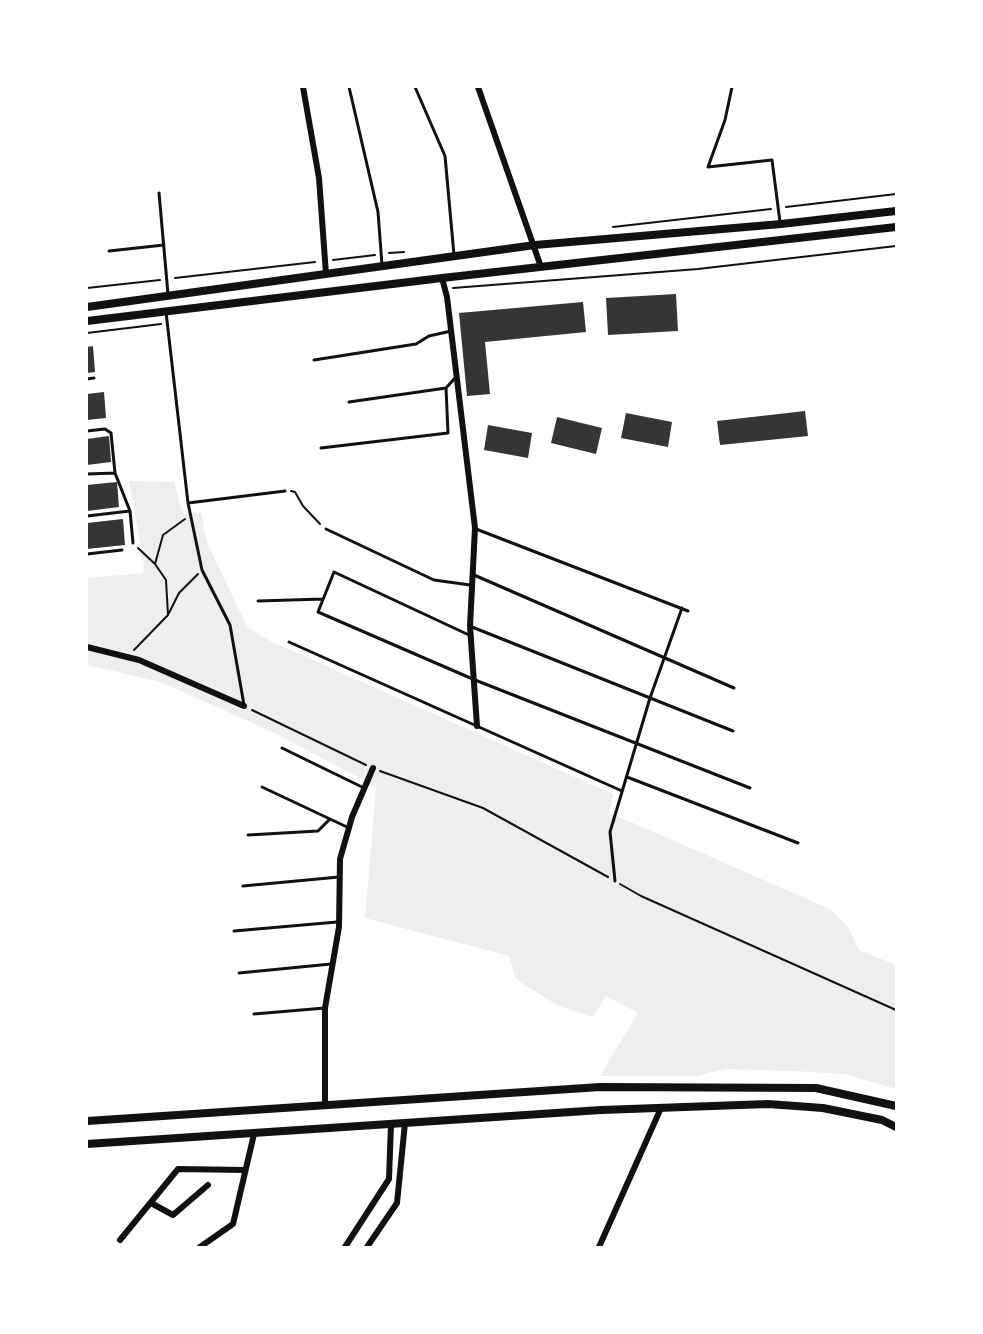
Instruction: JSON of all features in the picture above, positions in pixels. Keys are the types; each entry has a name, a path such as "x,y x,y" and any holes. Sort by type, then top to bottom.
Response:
{"main road":[{"path":"87,306 535,245 780,224 896,211"},
{"path":"87,321 442,278 896,228"},
{"path":"87,1121 600,1088 816,1088 896,1106"},
{"path":"87,1144 405,1123 768,1104 823,1108 882,1120 896,1127"}],"street":[{"path":"303,87 319,178 326,274"},
{"path":"478,87 541,267"},
{"path":"442,278 457,376 475,528 473,574 470,585 470,626 477,726"},
{"path":"87,647 128,657 244,706"},
{"path":"325,1106 325,1008 339,922 340,859 349,828 373,768"},
{"path":"599,1247 661,1108"},
{"path":"367,1247 397,1203 405,1123"},
{"path":"345,1247 389,1179 391,1124"},
{"path":"200,1247 233,1224 254,1134"},
{"path":"120,1240 178,1169 246,1170"},
{"path":"151,1203 173,1215 208,1185"}],"lane":[{"path":"349,87 378,212 382,267"},
{"path":"415,87 445,156 454,256"},
{"path":"732,87 724,120 708,167 772,160 780,224"},
{"path":"159,193 168,296"},
{"path":"109,251 164,245"},
{"path":"165,310 190,515 202,570 230,625 244,706"},
{"path":"314,360 416,344 429,336 451,331"},
{"path":"349,402 446,388 457,376"},
{"path":"87,379 94,378"},
{"path":"321,448 448,433 446,388"},
{"path":"87,430 105,429 111,433 115,473 130,511 133,543"},
{"path":"87,474 115,473"},
{"path":"188,503 285,491"},
{"path":"87,516 130,511"},
{"path":"475,528 688,611"},
{"path":"326,529 434,580 470,585"},
{"path":"87,554 123,550"},
{"path":"471,636 334,572 318,612 475,680 750,788"},
{"path":"473,574 663,659 734,688"},
{"path":"258,602 323,598"},
{"path":"615,881 610,832 650,698 682,608"},
{"path":"470,626 733,731"},
{"path":"289,642 622,790"},
{"path":"282,748 364,788"},
{"path":"627,777 798,843"},
{"path":"261,787 349,828"},
{"path":"248,835 318,831 330,819"},
{"path":"243,886 339,877"},
{"path":"234,931 339,922"},
{"path":"239,973 333,964"},
{"path":"254,1014 325,1008"}],"path":[{"path":"444,289 698,269 896,246"},
{"path":"87,333 167,323"},
{"path":"285,491 295,492 312,518 326,529"},
{"path":"155,564 163,536 190,515"},
{"path":"133,543 155,564 166,580 168,615"},
{"path":"128,657 168,615 179,593 202,570"},
{"path":"244,706 373,768 483,808 641,896 896,1010"}],"shaded area":[{"path":"129,481 174,482 183,514 201,512 207,543 248,628 266,639 613,794 610,813 830,909 848,927 859,950 896,965 896,1089 844,1074 793,1071 726,1069 697,1076 600,1076 638,1013 606,996 593,1017 557,1005 516,979 509,956 365,918 376,787 277,734 161,682 87,665 87,578 143,573 144,564"}],"building":[{"path":"676,294 678,331 608,335 606,298"},
{"path":"583,302 586,332 485,342 490,394 467,396 459,313"},
{"path":"93,346 95,372 87,373 87,347"},
{"path":"104,392 106,418 87,420 87,394"},
{"path":"805,411 808,436 720,445 717,421"},
{"path":"626,413 672,422 668,447 621,438"},
{"path":"557,417 602,428 596,454 551,443"},
{"path":"488,425 532,433 528,458 484,450"},
{"path":"109,436 111,462 87,465 87,439"},
{"path":"117,482 119,507 87,511 87,485"},
{"path":"123,519 125,545 87,549 87,523"}]}
